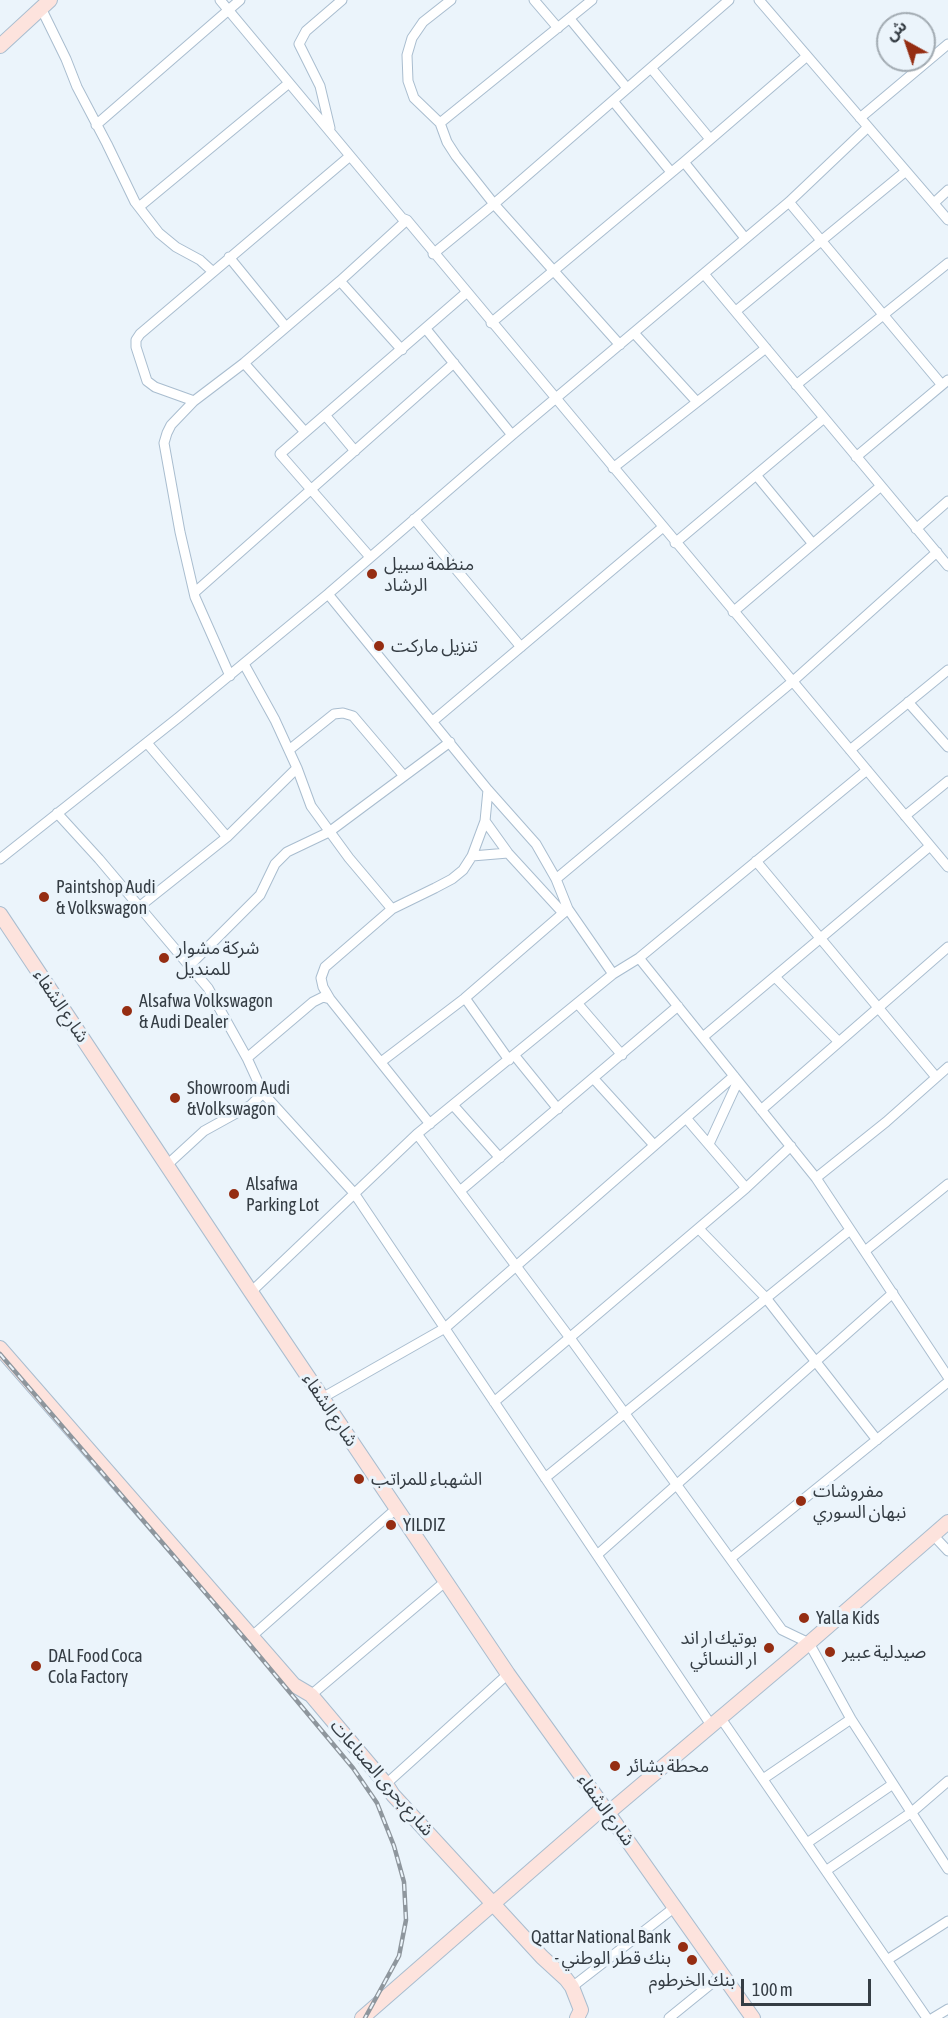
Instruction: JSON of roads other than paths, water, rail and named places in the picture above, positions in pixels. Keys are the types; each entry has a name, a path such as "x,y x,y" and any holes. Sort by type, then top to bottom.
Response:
{"street":[{"path":"220,0 948,867"},
{"path":"96,125 240,0"},
{"path":"450,0 423,22 412,38 407,55 408,81 414,98 440,123 447,142 456,156 494,204 620,345"},
{"path":"534,0 558,28"},
{"path":"440,123 592,0"},
{"path":"433,254 729,0"},
{"path":"759,0 948,220"},
{"path":"332,133 327,122 320,86 299,44 306,31 336,2"},
{"path":"0,46 46,4 76,87 139,207 159,233 176,247 200,260 212,271"},
{"path":"570,19 627,88"},
{"path":"860,118 948,44"},
{"path":"491,323 807,56"},
{"path":"651,68 710,139"},
{"path":"139,207 289,83"},
{"path":"613,101 671,172"},
{"path":"0,859 230,676 328,594 512,435 789,202 868,127"},
{"path":"194,401 150,384 142,369 136,340 212,271 350,156"},
{"path":"684,162 745,238"},
{"path":"736,311 906,171"},
{"path":"934,203 948,190"},
{"path":"789,202 883,315 945,383 856,457"},
{"path":"230,676 194,593 180,532 164,442 171,425 194,401 244,363 407,220"},
{"path":"229,257 286,327"},
{"path":"796,385 948,263"},
{"path":"704,274 948,566"},
{"path":"340,281 402,350"},
{"path":"370,557 280,454 466,293"},
{"path":"426,328 512,435"},
{"path":"634,333 697,402"},
{"path":"613,468 766,348"},
{"path":"244,363 305,432"},
{"path":"194,593 454,363"},
{"path":"325,415 355,451"},
{"path":"675,543 824,418"},
{"path":"756,475 813,544"},
{"path":"734,612 881,486"},
{"path":"916,529 948,501"},
{"path":"414,519 521,647"},
{"path":"433,721 663,528"},
{"path":"556,879 792,682 937,552"},
{"path":"328,594 488,790 536,844 556,879 565,911"},
{"path":"244,664 289,750 310,806 392,909"},
{"path":"850,750 948,670"},
{"path":"908,702 948,747"},
{"path":"289,750 334,714 343,713 353,716 404,776"},
{"path":"147,742 226,837"},
{"path":"189,966 260,895 275,864 287,852 329,832 450,742"},
{"path":"139,907 226,837 297,768"},
{"path":"251,1292 417,1134 613,974 639,958 867,770"},
{"path":"905,816 948,781"},
{"path":"430,1124 330,999 321,978 325,967 392,909 452,879 463,870 472,856 485,821 488,790"},
{"path":"57,813 208,988 247,1058 263,1093 354,1193 597,1555 715,1721 763,1779 927,2018"},
{"path":"485,821 508,853 565,911 613,974"},
{"path":"703,1037 930,846"},
{"path":"472,856 508,853"},
{"path":"756,861 936,1077"},
{"path":"381,1062 465,998 565,911"},
{"name":"شارع الشفاء","path":"0,914 166,1166 508,1674 753,2018"},
{"path":"761,1110 948,947"},
{"path":"639,958 816,1178 948,1377"},
{"path":"775,977 839,1042"},
{"path":"247,1058 313,1002 323,997 330,999"},
{"path":"465,998 512,1058 558,1109"},
{"path":"578,1004 622,1055"},
{"path":"460,1191 678,1006"},
{"path":"816,1178 886,1122 948,1067"},
{"path":"594,1079 654,1145"},
{"path":"322,1398 445,1328 654,1145 736,1079"},
{"path":"709,1144 736,1079"},
{"path":"166,1166 204,1131 251,1105 263,1093"},
{"path":"453,1106 500,1158"},
{"path":"686,1118 746,1188"},
{"path":"417,1134 570,1338 782,1630 809,1643 851,1719 948,1869"},
{"path":"495,1402 699,1229 791,1146"},
{"path":"865,1251 948,1184"},
{"path":"699,1229 766,1298 877,1440"},
{"path":"545,1478 850,1230"},
{"path":"597,1555 892,1293"},
{"name":"شارع بحرى الصناعات","path":"0,1348 251,1637 294,1685 311,1695 393,1795 572,1987 581,2015"},
{"path":"730,1558 948,1382"},
{"path":"251,1637 396,1508"},
{"path":"362,2018 493,1904 809,1643 948,1522"},
{"path":"933,1535 948,1551"},
{"path":"311,1695 446,1581"},
{"path":"386,1784 508,1674"},
{"path":"763,1779 851,1719"},
{"path":"827,1870 912,1812 948,1781"},
{"path":"807,1844 893,1785"},
{"path":"572,1987 675,1907"},
{"path":"887,1960 948,1921"},
{"path":"669,2018 722,1975"},
{"path":"933,2018 948,2009"}],"railway":[{"path":"0,1354 246,1640 353,1768 377,1803 394,1846 404,1882 406,1920 399,1956 365,2018"}],"place":[{"name":"منظمة سبيل الرشاد","path":"372,574"},
{"name":"تنزيل ماركت","path":"379,646"},
{"name":"Paintshop Audi & Volkswagon","path":"44,897"},
{"name":"شركة مشوار للمنديل","path":"164,958"},
{"name":"Alsafwa Volkswagon & Audi Dealer","path":"127,1011"},
{"name":"Showroom Audi &Volkswagon","path":"175,1098"},
{"name":"Alsafwa Parking Lot","path":"234,1194"},
{"name":"الشهباء للمراتب","path":"359,1479"},
{"name":"مفروشات نبهان السوري","path":"801,1501"},
{"name":"YILDIZ","path":"391,1525"},
{"name":"Yalla Kids","path":"804,1618"},
{"name":"بوتيك ار اند ار النسائي","path":"769,1648"},
{"name":"صيدلية عبير","path":"830,1652"},
{"name":"DAL Food Coca Cola Factory","path":"36,1666"},
{"name":"محطة بشائر","path":"615,1766"},
{"name":"Qattar National Bank - بنك قطر الوطني","path":"683,1947"},
{"name":"بنك الخرطوم","path":"692,1960"}]}
